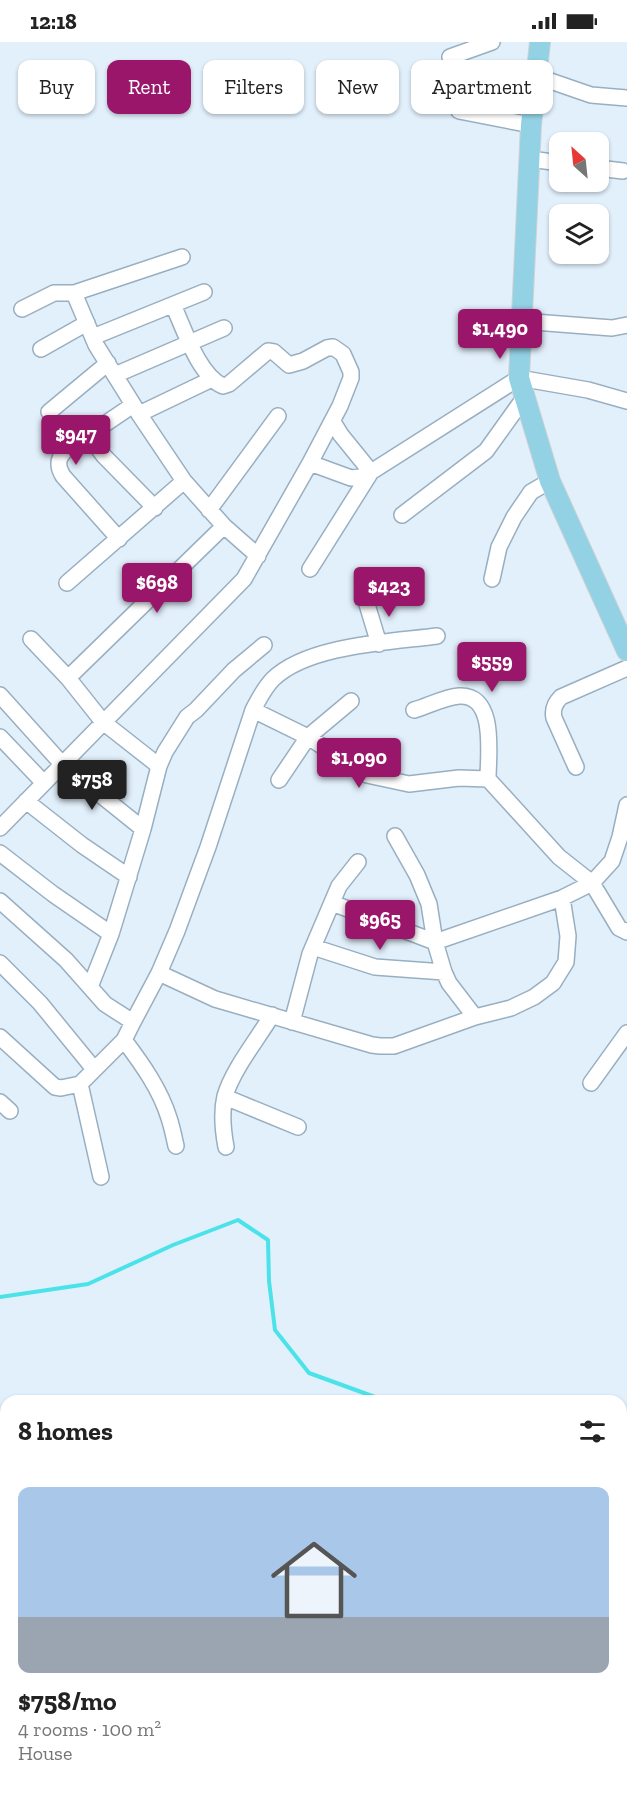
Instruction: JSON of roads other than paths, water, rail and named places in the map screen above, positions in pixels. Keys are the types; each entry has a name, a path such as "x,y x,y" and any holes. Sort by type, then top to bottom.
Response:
{"main road":[{"path":"538,60 540,42"},
{"path":"532,114 519,378 550,481 627,651"}],"street":[{"path":"450,57 492,42"},
{"path":"553,82 591,95 627,98"},
{"path":"474,114 531,125"},
{"path":"530,159 549,162"},
{"path":"609,169 623,171"},
{"path":"22,309 54,293 74,293 182,256"},
{"path":"40,350 90,330 173,305 204,292"},
{"path":"74,293 96,345 184,481 224,526 258,556"},
{"path":"0,828 6,811 26,801 244,579 333,422 351,378 349,365 343,354 333,347 289,366 274,352 268,351 227,385 220,385 203,369 173,305"},
{"path":"521,321 612,328 627,325"},
{"path":"49,412 112,369 190,343 224,328"},
{"path":"310,463 351,478 360,477 519,378 588,390 627,401"},
{"path":"119,538 76,492 60,470 58,464 61,455 88,436 136,410 212,379"},
{"path":"402,515 486,452 524,398"},
{"path":"209,510 279,416"},
{"path":"333,422 340,435 371,472"},
{"path":"88,436 104,456 155,508"},
{"path":"310,569 371,472"},
{"path":"67,583 184,481"},
{"path":"492,579 499,547 514,517 531,492 550,481"},
{"path":"68,678 224,526"},
{"path":"366,601 380,644"},
{"path":"0,1037 55,1087 80,1084 124,1040 159,974 204,858 254,710 273,679 298,662 327,651 437,636"},
{"path":"31,639 68,678 103,723 159,766"},
{"path":"90,987 111,934 165,752 187,717 234,670 264,645"},
{"path":"576,767 554,718 556,701 627,668"},
{"path":"0,695 62,764 143,829"},
{"path":"414,710 457,696 468,696 481,705 486,718 488,734 488,779 559,856 592,884 619,928 627,932"},
{"path":"279,780 308,737 351,701"},
{"path":"254,710 308,737 367,775 409,784 459,778 488,779"},
{"path":"0,737 44,783"},
{"path":"26,801 82,845 129,877"},
{"path":"332,903 435,942 562,898 592,884 612,861 627,805"},
{"path":"395,836 417,875 429,904 435,942 444,972 449,983 476,1017"},
{"path":"0,853 53,894 111,934"},
{"path":"292,1022 313,946 339,886 358,862"},
{"path":"159,974 215,999 380,1046 394,1046 476,1017 511,1008 534,997 553,983 566,962 568,936 562,898"},
{"path":"0,901 66,960 105,1004 133,1022"},
{"path":"313,946 375,967 444,972"},
{"path":"0,963 40,1003 94,1069"},
{"path":"226,1147 222,1125 225,1097 234,1076 272,1016"},
{"path":"591,1083 627,1033"},
{"path":"124,1040 147,1072 158,1093 169,1118 176,1146"},
{"path":"80,1084 102,1177"},
{"path":"225,1097 298,1127"}],"waterway":[{"path":"0,1297 88,1284 173,1245 238,1220 268,1240 269,1281 275,1330 309,1373 370,1395"}]}
